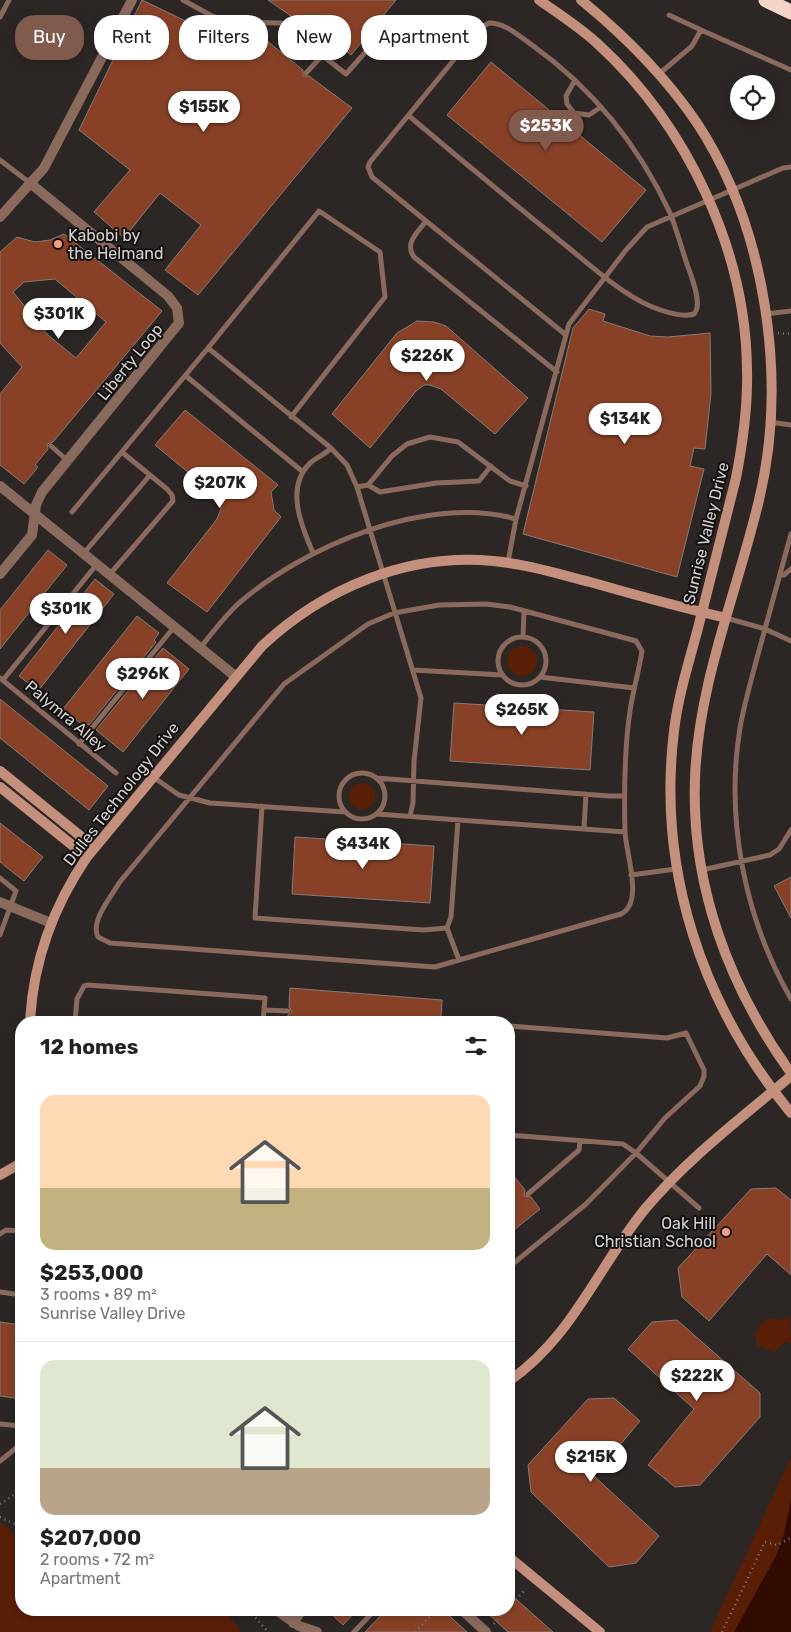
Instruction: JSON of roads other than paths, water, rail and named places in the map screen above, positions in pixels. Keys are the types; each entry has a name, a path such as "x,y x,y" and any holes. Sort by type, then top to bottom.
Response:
{"highway":[{"path":"766,0 791,12"}],"main road":[{"name":"Sunrise Valley Drive","path":"538,0 599,44 636,83 673,134 709,199 732,264 746,348 747,404 736,478 683,682 672,752 670,800 676,868 693,940 710,984 742,1045 773,1091 791,1112"},
{"path":"515,1376 536,1360 556,1339 633,1226 670,1182 712,1140 791,1075 762,1030 736,983 712,915 702,870 695,800 698,739 708,685 759,499 768,448 771,378 765,314 752,248 722,170 698,125 659,74 617,29 581,0"},
{"name":"Dulles Technology Drive","path":"31,1016 36,976 51,923 67,890 94,847 235,676 268,640 306,610 342,589 382,574 445,561 477,560 508,563 726,618"},
{"path":"0,771 94,847"},
{"path":"0,787 87,857"},
{"path":"0,1175 15,1166"},
{"path":"515,1562 600,1632"}],"street":[{"path":"0,217 44,168 132,0"},
{"name":"Liberty Loop","path":"0,574 32,535 32,512 40,496 175,331 179,323 177,308 168,296 30,183"},
{"path":"0,486 235,676"},
{"path":"5,904 51,923"},
{"path":"284,1616 293,1623 317,1632"},
{"path":"293,1623 298,1616"},
{"path":"471,1616 490,1628"}],"lane":[{"path":"0,17 9,0"},
{"path":"183,0 212,16 231,22 278,23"},
{"path":"669,15 791,70"},
{"path":"409,116 606,277 649,306 688,315 696,312 698,305 692,279 671,216 648,171 601,107 576,80 553,60 506,27 489,23 480,28 370,162 368,172 566,335"},
{"path":"659,74 692,46 701,30"},
{"path":"327,60 346,74 361,57"},
{"path":"306,73 318,60"},
{"path":"576,80 566,96 567,104 574,113 589,115 601,107"},
{"path":"0,160 30,183"},
{"path":"508,563 516,519 569,324 643,230 730,190 783,168 791,167"},
{"path":"72,512 123,453 319,211 380,252 385,297 291,417"},
{"path":"426,221 410,242 410,250 414,256 557,372"},
{"path":"765,314 791,311"},
{"path":"208,348 331,448 347,464 357,487 421,698 413,780 413,803 410,816"},
{"path":"186,376 303,472"},
{"path":"770,422 791,425"},
{"path":"357,487 368,485 399,450 413,441 430,437 458,442 510,481 526,486"},
{"path":"51,446 68,461"},
{"path":"313,553 304,532 298,505 298,486 303,472 310,464 331,448"},
{"path":"110,574 173,502 172,495 123,453"},
{"path":"368,485 380,492 436,483 479,482 491,466"},
{"path":"84,553 150,475"},
{"path":"200,647 237,605 290,567 334,543 398,523 441,515 485,514 516,519"},
{"path":"791,534 740,729 735,776 736,814 747,886 759,928 774,966 791,999"},
{"path":"1,679 97,564"},
{"path":"780,575 784,575 791,569"},
{"path":"438,605 494,605 524,610 636,641 642,651 626,740 624,796 625,832 631,875 632,903 628,910 621,914 434,967 110,943 101,940 96,934 96,926 119,883 284,684 368,624 394,613 438,605"},
{"path":"523,636 524,610"},
{"path":"726,618 765,629 791,641"},
{"path":"79,744 174,626"},
{"path":"523,636 538,642 546,656 546,665 540,677 531,684 522,685 512,683 503,675 498,666 501,649 513,638 523,636"},
{"path":"412,670 503,675"},
{"path":"540,677 634,688"},
{"name":"Palymra Alley","path":"1,679 116,773"},
{"path":"345,812 338,798 342,783 354,774 370,774 376,778 384,789 385,795 377,814"},
{"path":"152,776 179,795 210,803 345,812 351,816 364,819 377,814 625,832"},
{"path":"376,778 624,796"},
{"path":"584,829 586,794"},
{"path":"262,806 255,918 423,930 447,928"},
{"path":"458,820 454,897 447,928 459,960"},
{"path":"702,870 775,853 791,832"},
{"path":"631,875 676,868"},
{"path":"0,878 16,891 5,904 0,935"},
{"path":"76,1016 78,992 88,985 265,998 264,1016"},
{"path":"264,1010 288,1011"},
{"path":"515,1026 667,1038 686,1033 704,1070 702,1081 665,1118 636,1152 586,1204 515,1261"},
{"path":"515,1136 623,1144 636,1152 699,1208"},
{"path":"528,1194 579,1150 580,1141"},
{"path":"0,1234 6,1230 15,1231"},
{"path":"0,1292 15,1294"},
{"path":"0,1424 15,1425"},
{"path":"0,1461 15,1449"},
{"path":"354,1632 369,1616"}],"place":[{"name":"Kabobi by the Helmand","path":"58,244"},
{"name":"Oak Hill Christian School","path":"726,1232"}]}
